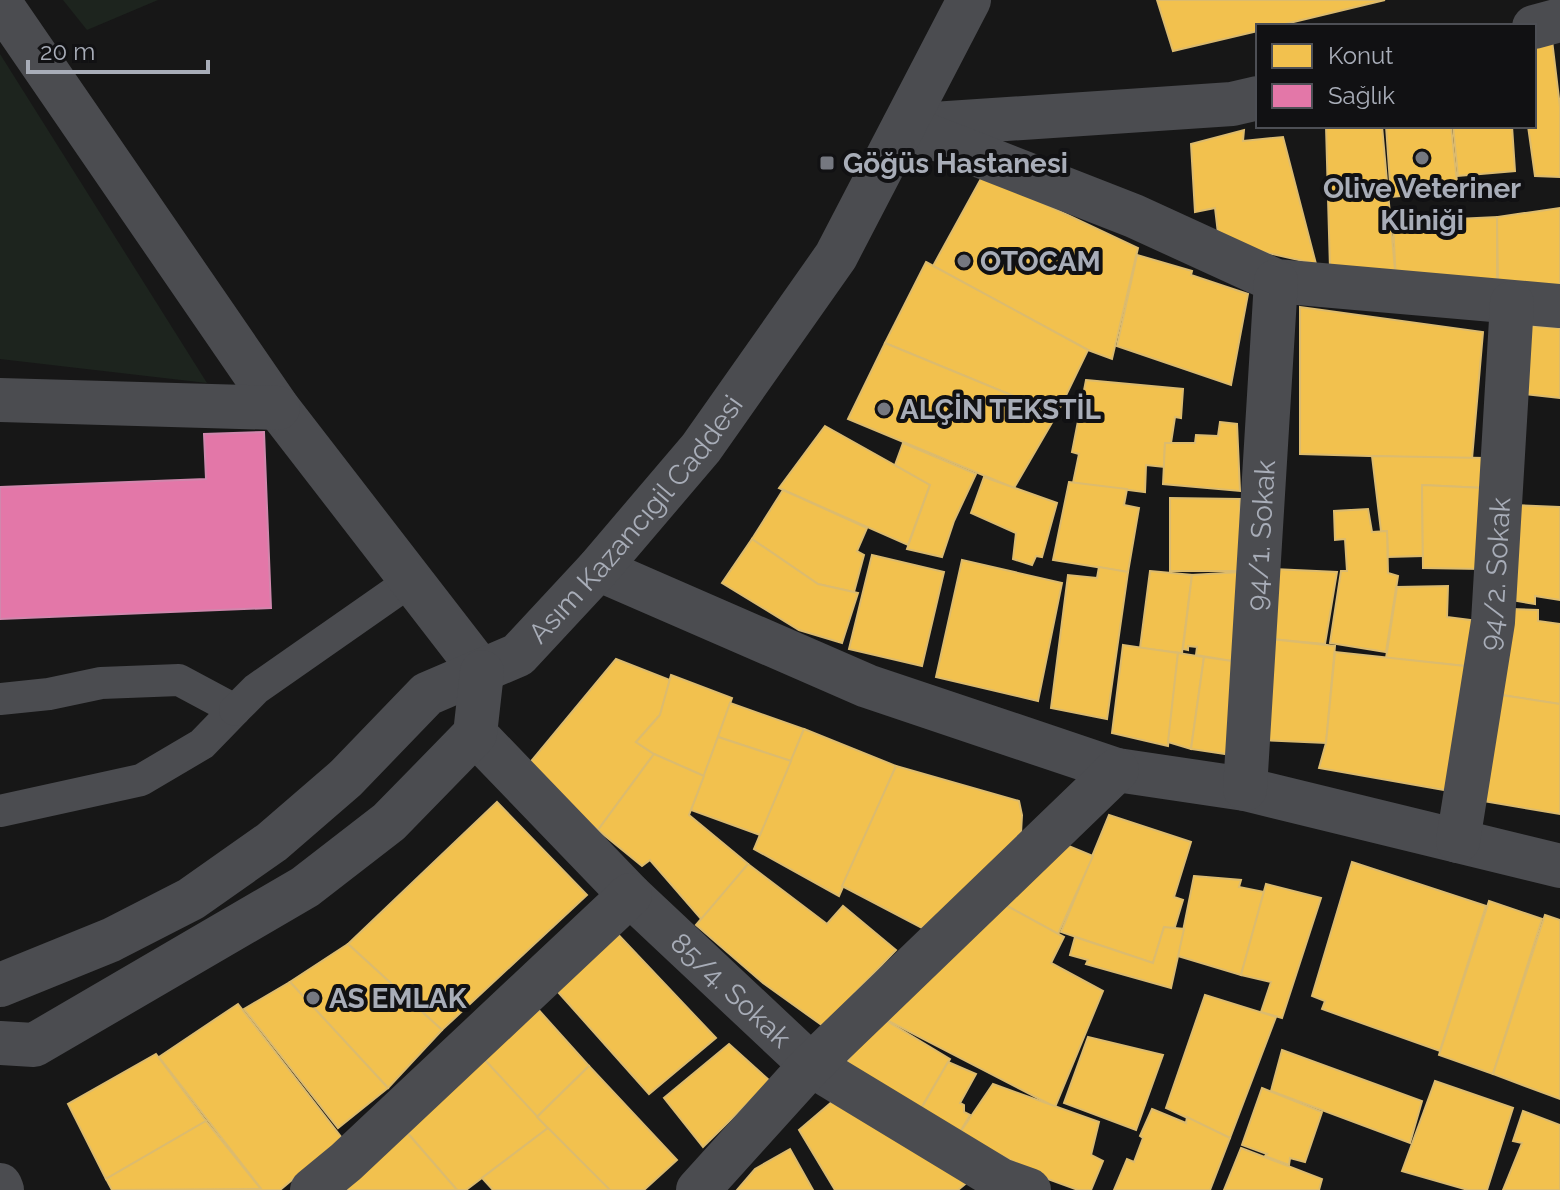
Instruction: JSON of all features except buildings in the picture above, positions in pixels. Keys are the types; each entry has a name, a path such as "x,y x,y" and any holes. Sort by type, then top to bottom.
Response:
{"street":[{"name":"Asım Kazancıgil Caddesi","path":"0,985 111,940 191,899 272,842 335,787 427,694 518,655 598,569 701,448 836,256 969,0"},
{"path":"0,3 278,408 482,672 475,734 389,822 305,887 34,1045 0,1043"},
{"path":"1536,26 1560,20"},
{"path":"904,126 1232,104 1256,98"},
{"path":"904,126 1134,216 1276,281 1560,306"},
{"name":"94/1. Sokak","path":"1245,789 1276,281"},
{"name":"94/2. Sokak","path":"1458,841 1493,622 1512,303"},
{"path":"0,400 278,408"},
{"path":"598,569 867,686 1117,770 1245,789 1560,866"},
{"name":"85/4. Sokak","path":"475,734 630,895 811,1065 1012,1187"},
{"path":"698,1190 811,1065 1117,770"},
{"path":"312,1190 346,1162 630,895"}],"lane":[{"path":"0,811 141,780 202,744 256,689 412,580"},
{"path":"0,699 49,694 101,683 179,680 235,710"}],"shaded area":[{"path":"63,0 158,0 87,30"},
{"path":"0,54 207,383 0,359"}],"place":[{"name":"Olive Veteriner Kliniği","path":"1422,158"},
{"name":"Göğüs Hastanesi","path":"827,163"},
{"name":"OTOCAM","path":"964,261"},
{"name":"ALÇİN TEKSTİL","path":"884,409"},
{"name":"AS EMLAK","path":"313,998"}]}
